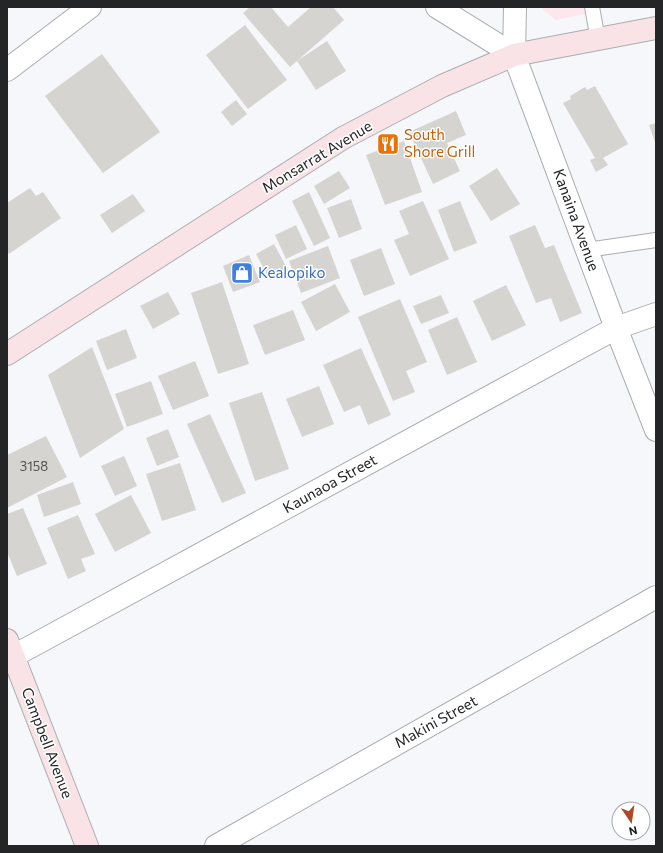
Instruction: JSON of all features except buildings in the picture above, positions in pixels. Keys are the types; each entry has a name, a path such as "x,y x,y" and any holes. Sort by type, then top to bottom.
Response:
{"street":[{"path":"7,70 90,7"},
{"path":"438,7 514,55"},
{"name":"Kanaina Avenue","path":"515,7 514,55 616,328 656,430"},
{"name":"Monsarrat Avenue","path":"7,354 343,138 442,86 514,55 656,28"},
{"name":"Kaunaoa Street","path":"9,651 616,328 656,314"},
{"name":"Makini Street","path":"216,846 656,597"},
{"name":"Campbell Avenue","path":"9,651 87,846"}],"lane":[{"path":"592,7 598,40"},
{"path":"587,250 656,240"}],"shaded area":[{"path":"542,7 600,7 600,11 556,20 543,10"}],"place":[{"name":"South Shore Grill","path":"388,144"},
{"name":"Kealopiko","path":"242,273"}]}
